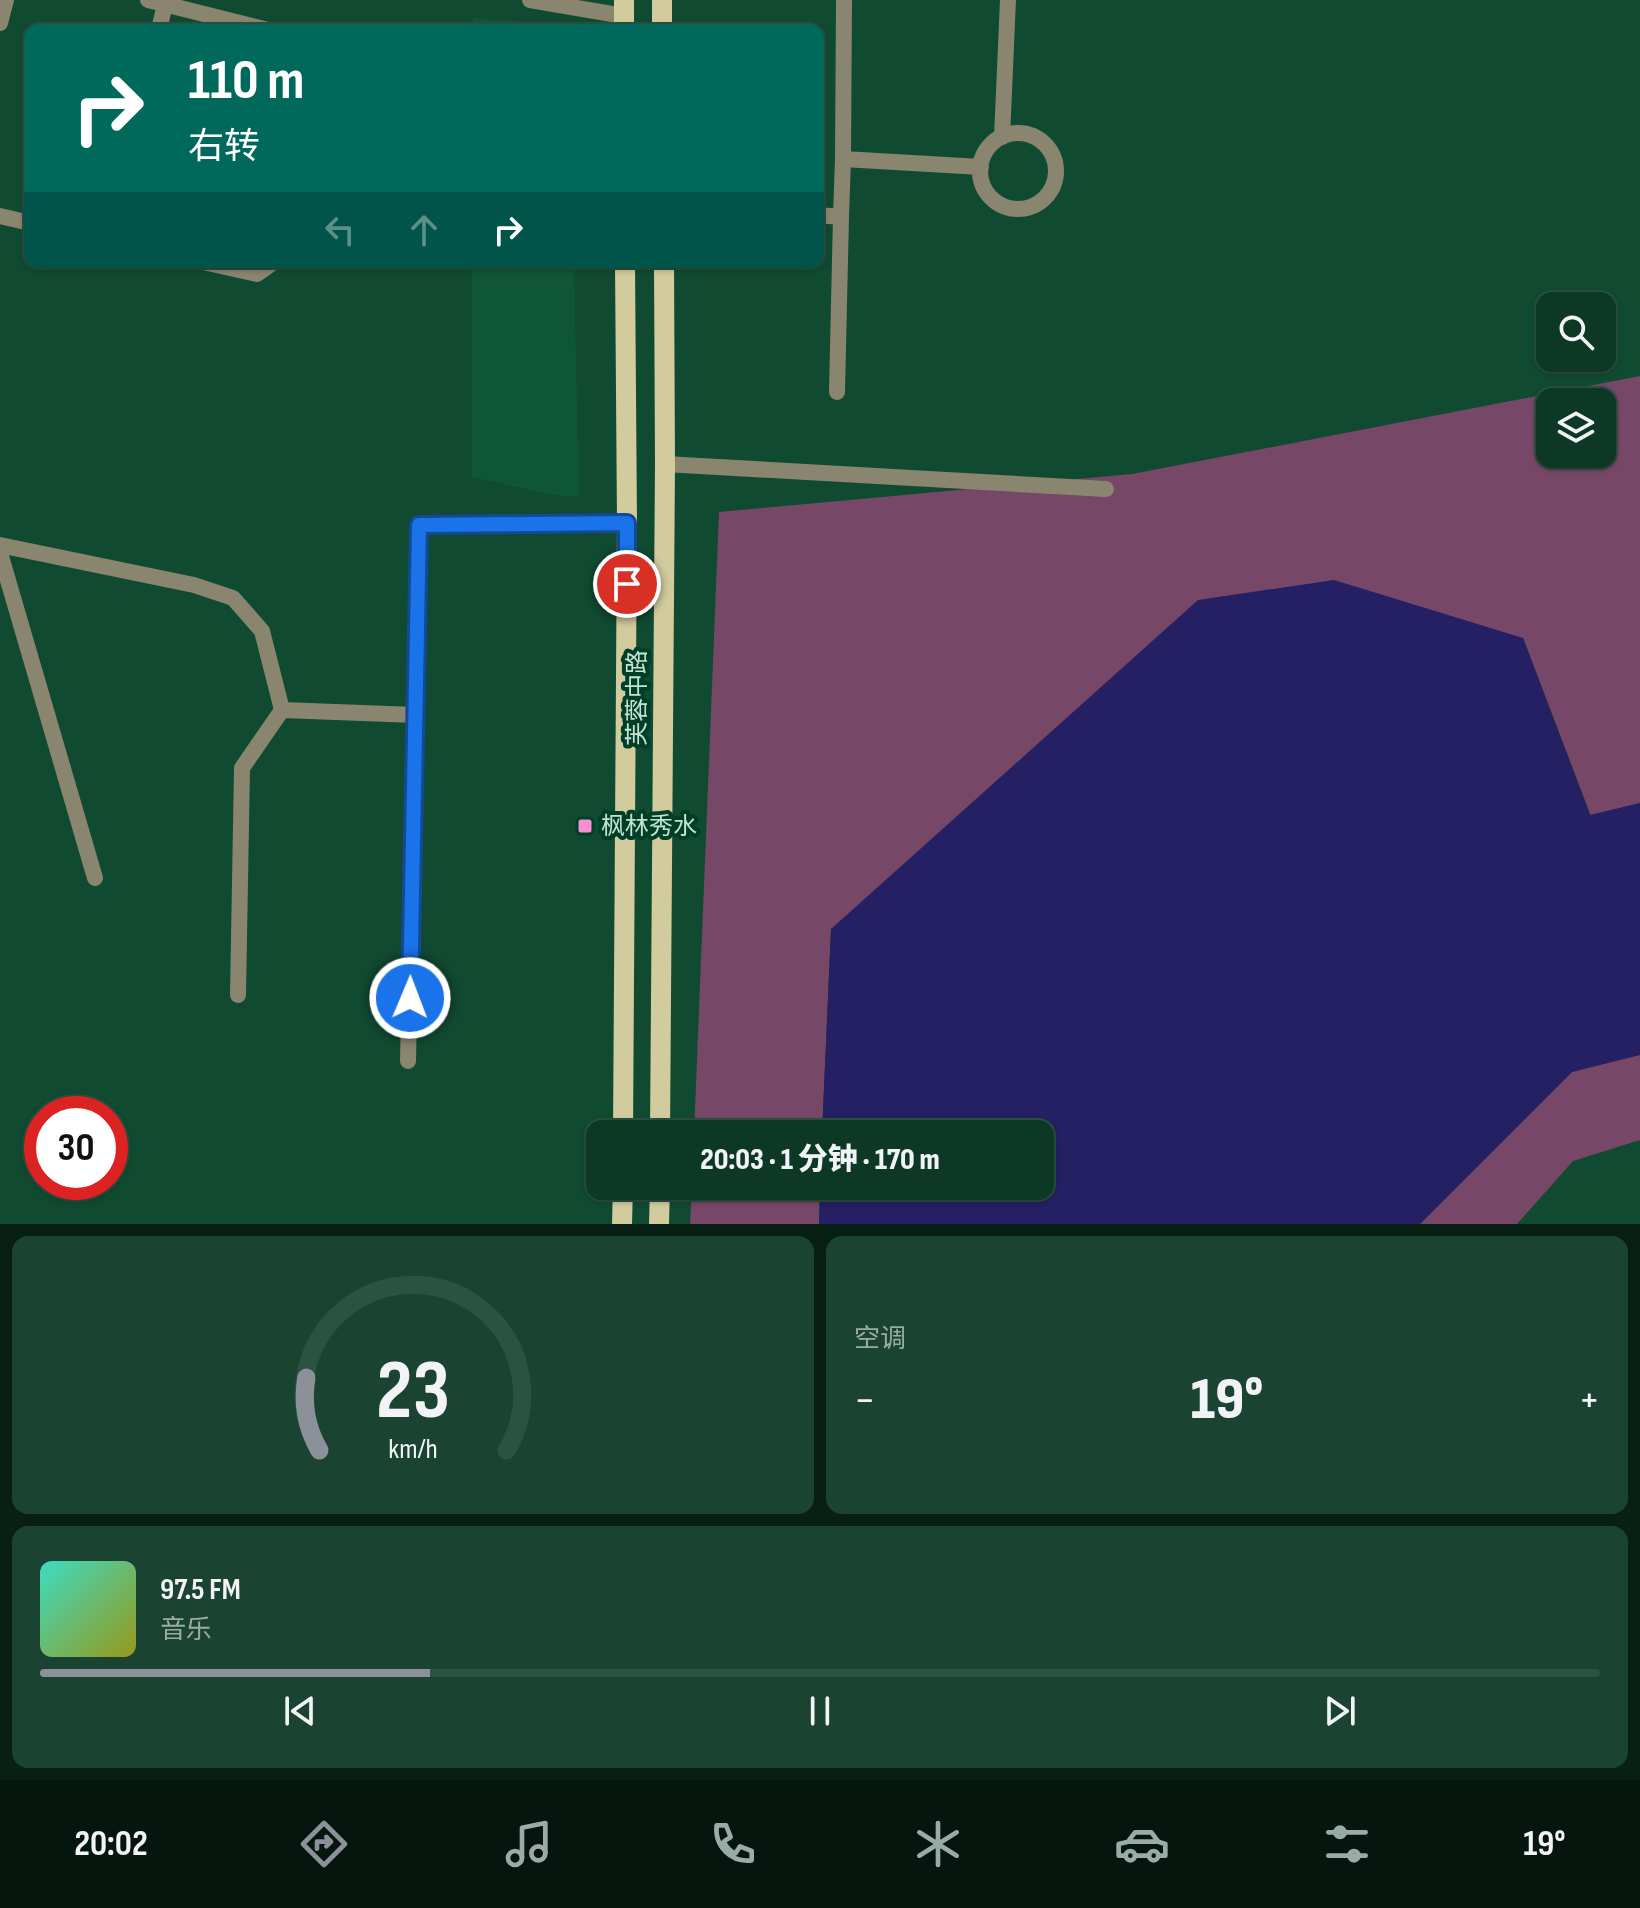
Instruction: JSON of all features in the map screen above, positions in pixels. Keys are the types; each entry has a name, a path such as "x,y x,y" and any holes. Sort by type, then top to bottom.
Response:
{"main road":[{"path":"662,0 662,24"},
{"name":"芙蓉中路","path":"623,1120 627,523 625,268"},
{"name":"芙蓉中路","path":"660,1120 664,268"},
{"path":"622,1224 623,1200"},
{"path":"659,1224 660,1200"}],"street":[{"path":"0,23 6,0"},
{"path":"530,0 624,15"},
{"path":"837,392 844,0"},
{"path":"1002,137 1008,0"},
{"path":"159,24 157,2 244,24"},
{"path":"1014,133 1026,134 1038,138 1048,147 1056,170 1049,194 1029,208 1017,210 1004,207 985,191 981,167 991,144 1002,137 1014,133"},
{"path":"843,159 981,167"},
{"path":"0,216 24,222"},
{"path":"824,216 841,217"},
{"path":"230,268 257,274 266,268"},
{"path":"665,464 1106,489"},
{"path":"408,1061 419,525 627,523"},
{"path":"0,545 194,585 233,598 262,631 282,710 242,768 238,995"},
{"path":"0,553 95,878"},
{"path":"282,710 416,715"}],"shaded area":[{"path":"473,18 556,24 473,24"},
{"path":"472,268 574,268 579,497 552,495 472,477"},
{"path":"1640,376 1640,803 1591,816 1523,638 831,929 823,1120 695,1120 719,512 1132,474 1536,396 1536,468 1616,468 1616,388 1578,388"},
{"path":"1334,580 1523,638 1590,815 1640,803 1640,1055 1572,1072 1420,1224 819,1224 820,1200 1054,1200 1054,1120 823,1120 831,929 1198,600"},
{"path":"1640,1052 1640,1140 1573,1161 1517,1224 1420,1224 1572,1072"},
{"path":"691,1200 820,1200 819,1224 690,1224"}],"place":[{"name":"枫林秀水","path":"585,826"}],"route":[{"path":"410,998 419,525 627,523 627,584"}]}
